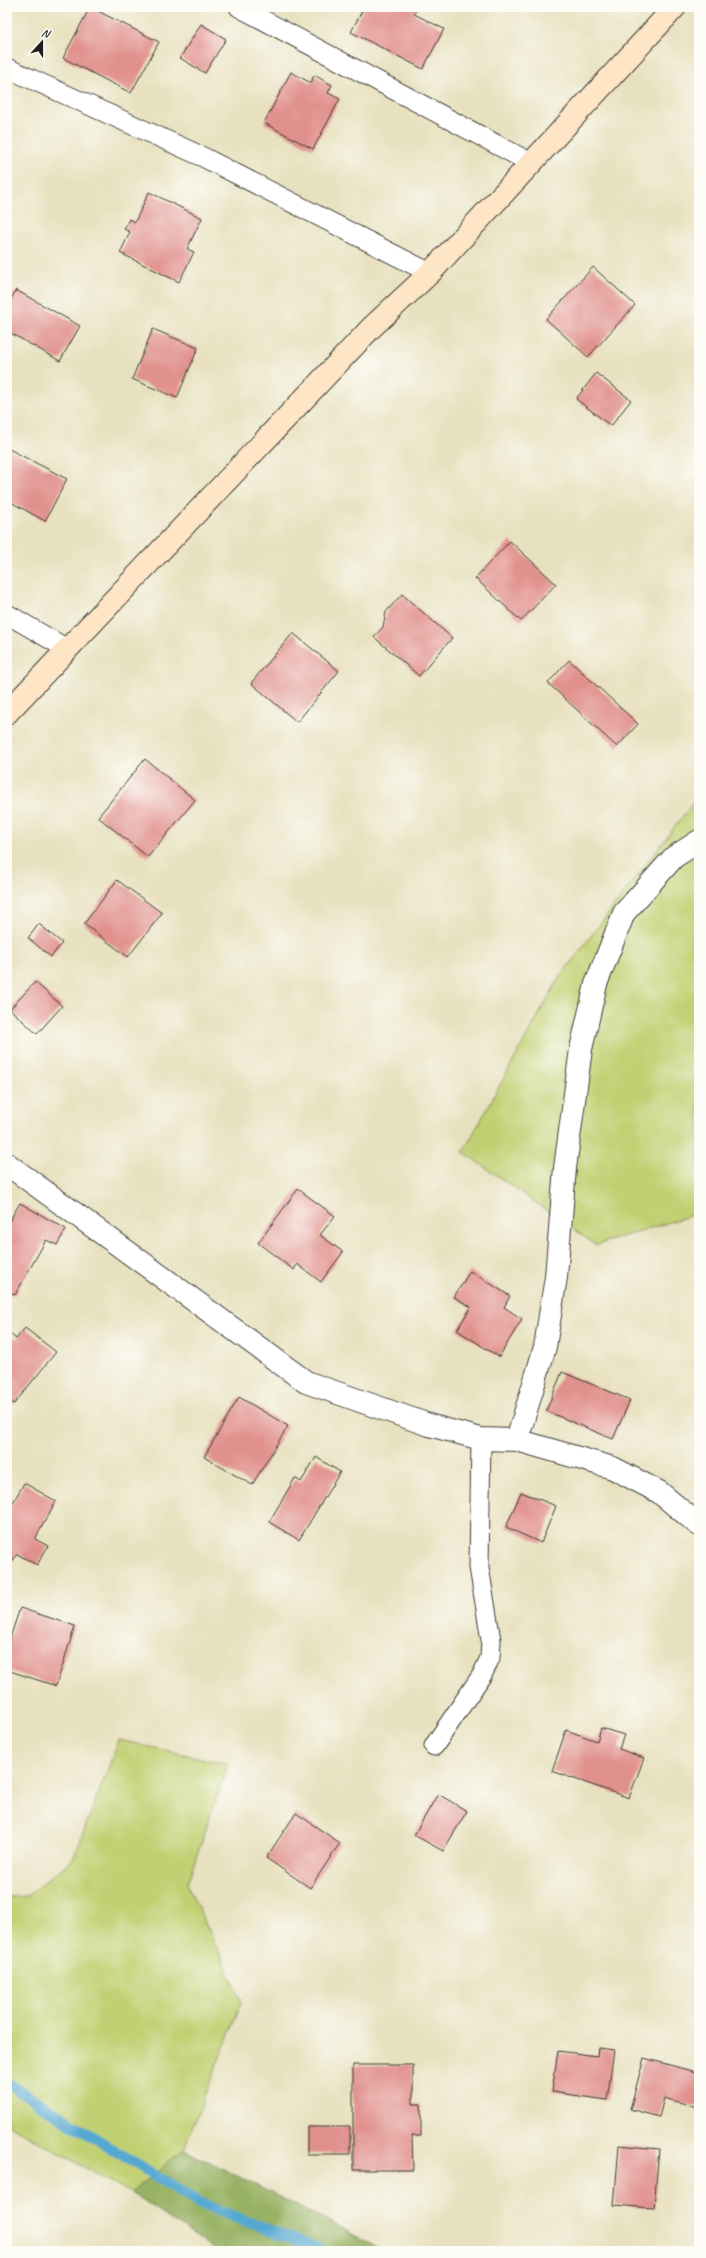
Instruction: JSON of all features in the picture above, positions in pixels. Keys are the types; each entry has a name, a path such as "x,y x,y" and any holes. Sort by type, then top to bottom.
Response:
{"main road":[{"path":"7,713 371,328 430,274 675,7"}],"street":[{"path":"517,1440 545,1347 556,1277 565,1168 581,1048 596,984 624,913 674,857 699,841"},
{"path":"7,1164 306,1382 429,1425 481,1439 517,1440 613,1468 659,1492 699,1525"}],"lane":[{"path":"239,7 531,163"},
{"path":"7,68 201,156 430,274"},
{"path":"7,614 67,649"},
{"path":"434,1746 482,1675 490,1658 491,1640 479,1567 481,1439"}],"green space":[{"path":"699,795 699,1213 596,1245 463,1152 559,978"},
{"path":"119,1740 228,1764 187,1884 242,2001 184,2149 131,2193 7,2124 7,1897 27,1896 73,1859"},
{"path":"184,2149 386,2251 217,2251 131,2193"}],"building":[{"path":"90,7 159,42 131,93 63,58"},
{"path":"364,7 417,7 414,14 444,29 423,69 351,32"},
{"path":"201,24 226,39 205,73 180,58"},
{"path":"291,72 311,83 314,75 332,85 328,93 340,99 313,149 264,123"},
{"path":"149,192 202,218 187,249 194,252 179,282 120,253 130,232 124,229 129,219 135,222"},
{"path":"593,267 635,305 588,357 546,319"},
{"path":"16,290 80,326 60,361 7,331 7,306"},
{"path":"153,329 198,348 177,398 132,379"},
{"path":"596,373 631,400 611,426 576,399"},
{"path":"7,448 67,479 45,521 7,500"},
{"path":"510,541 556,584 521,621 475,578"},
{"path":"402,594 452,638 419,676 374,637 383,627 386,612"},
{"path":"293,633 339,671 297,722 251,683"},
{"path":"569,660 638,724 617,747 548,683"},
{"path":"145,759 195,800 148,857 98,817"},
{"path":"117,880 162,913 128,957 84,924"},
{"path":"39,924 62,943 51,957 28,938"},
{"path":"35,982 62,1006 37,1034 10,1009"},
{"path":"298,1189 335,1216 320,1235 343,1252 321,1282 297,1264 294,1270 258,1243"},
{"path":"20,1203 66,1229 57,1245 46,1240 15,1295 7,1290 7,1225"},
{"path":"470,1271 510,1296 504,1307 522,1319 499,1357 457,1330 471,1307 454,1297"},
{"path":"25,1328 56,1352 14,1404 7,1399 7,1331 16,1339"},
{"path":"562,1372 630,1400 613,1439 546,1411"},
{"path":"239,1397 288,1426 252,1485 204,1457"},
{"path":"316,1457 340,1472 299,1540 269,1522 295,1478 301,1482"},
{"path":"24,1483 56,1501 35,1539 48,1546 37,1565 17,1554 10,1565 7,1563 7,1513"},
{"path":"521,1492 556,1506 541,1543 506,1527"},
{"path":"20,1608 75,1626 56,1686 7,1670 7,1647"},
{"path":"601,1728 624,1735 619,1749 644,1758 629,1798 552,1771 566,1730 597,1741"},
{"path":"438,1794 467,1811 443,1851 414,1835"},
{"path":"296,1813 340,1843 310,1888 266,1858"},
{"path":"598,2048 614,2050 607,2100 552,2092 558,2051 597,2056"},
{"path":"644,2058 699,2073 699,2100 697,2107 664,2098 659,2117 630,2109"},
{"path":"353,2065 413,2065 413,2104 421,2104 421,2136 412,2136 413,2170 353,2170"},
{"path":"307,2127 350,2127 350,2154 307,2154"},
{"path":"619,2145 659,2149 654,2208 614,2205"}],"waterway":[{"path":"7,2083 199,2203 323,2251"}]}
